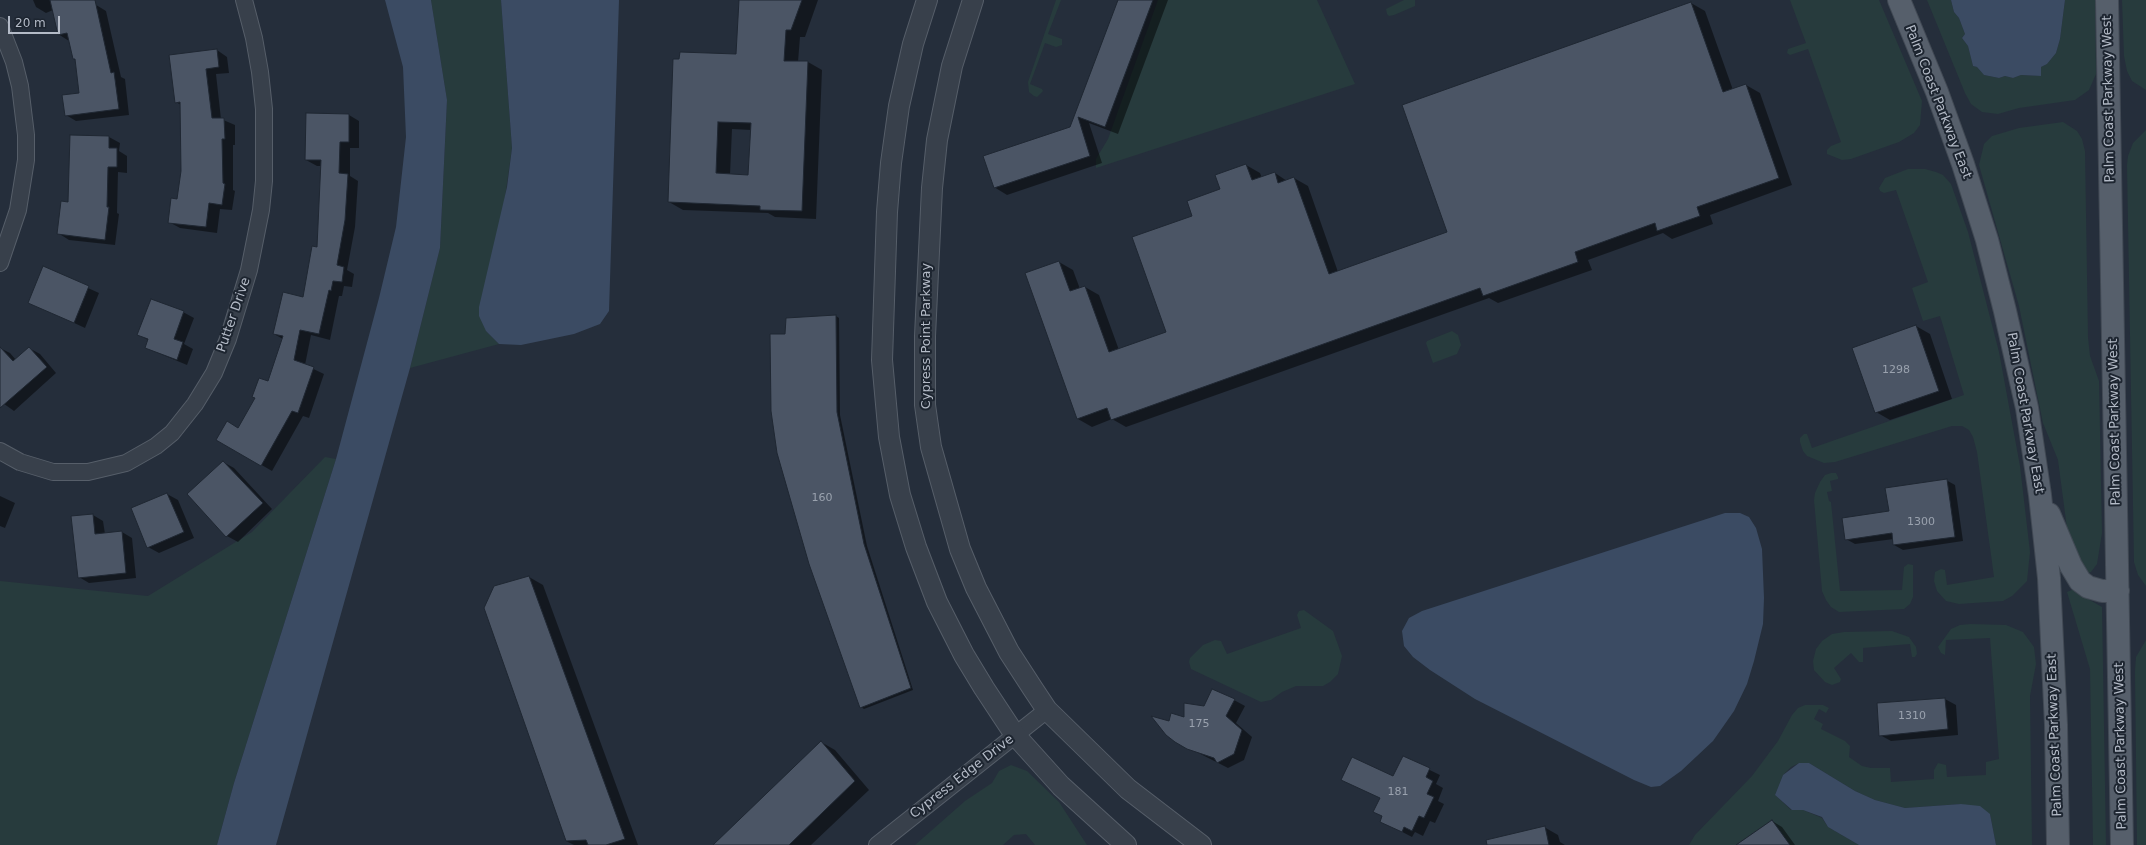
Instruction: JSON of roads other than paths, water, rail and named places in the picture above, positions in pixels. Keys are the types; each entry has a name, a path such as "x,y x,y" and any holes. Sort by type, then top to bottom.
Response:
{"main road":[{"name":"Palm Coast Parkway East","path":"1899,0 1937,92 1963,164 1987,240 2013,341 2027,408 2040,495 2049,578 2054,657 2058,845"},
{"name":"Palm Coast Parkway West","path":"2107,0 2122,845"},
{"path":"2040,495 2071,566 2080,581 2088,587 2102,591 2118,591"}],"street":[{"name":"Putter Drive","path":"0,451 20,462 53,472 88,472 126,463 156,446 172,433 195,404 214,374 230,332 249,270 260,218 264,181 264,110 260,72 254,38 244,0"},
{"path":"927,0 904,79 891,163 882,314 884,397 900,495 926,575 964,655 1015,735 1061,786 1126,845"},
{"name":"Cypress Point Parkway","path":"973,0 952,66 937,140 929,240 925,336 925,405 931,447 960,549 976,588 1009,652 1047,710 1128,789 1201,845"},
{"path":"0,26 14,62 20,86 25,111 26,134 25,167 18,210 0,263"},
{"name":"Cypress Edge Drive","path":"877,845 1047,710"}],"water":[{"path":"385,0 431,0 447,100 440,248 410,368 276,845 217,845 234,783 336,459 379,298 396,227 406,137 403,67"},
{"path":"501,0 619,0 609,311 600,324 574,334 521,345 499,344 486,331 479,316 479,307 507,187 512,148"},
{"path":"1951,0 2065,0 2060,39 2056,53 2047,64 2041,67 2041,76 2021,75 2013,78 2005,76 1999,78 1984,75 1977,67 1973,66 1968,46 1962,38 1965,34 1959,18 1954,12"},
{"path":"1725,513 1740,513 1749,517 1756,528 1762,549 1764,598 1763,624 1747,684 1734,711 1713,741 1681,771 1660,786 1651,787 1634,780 1475,699 1430,670 1413,657 1404,646 1402,631 1409,618 1422,611"},
{"path":"1799,763 1809,763 1855,791 1875,800 1905,808 1961,804 1980,806 1990,814 1996,845 1859,845 1828,827 1822,817 1803,810 1792,810 1775,795 1783,775"}]}
